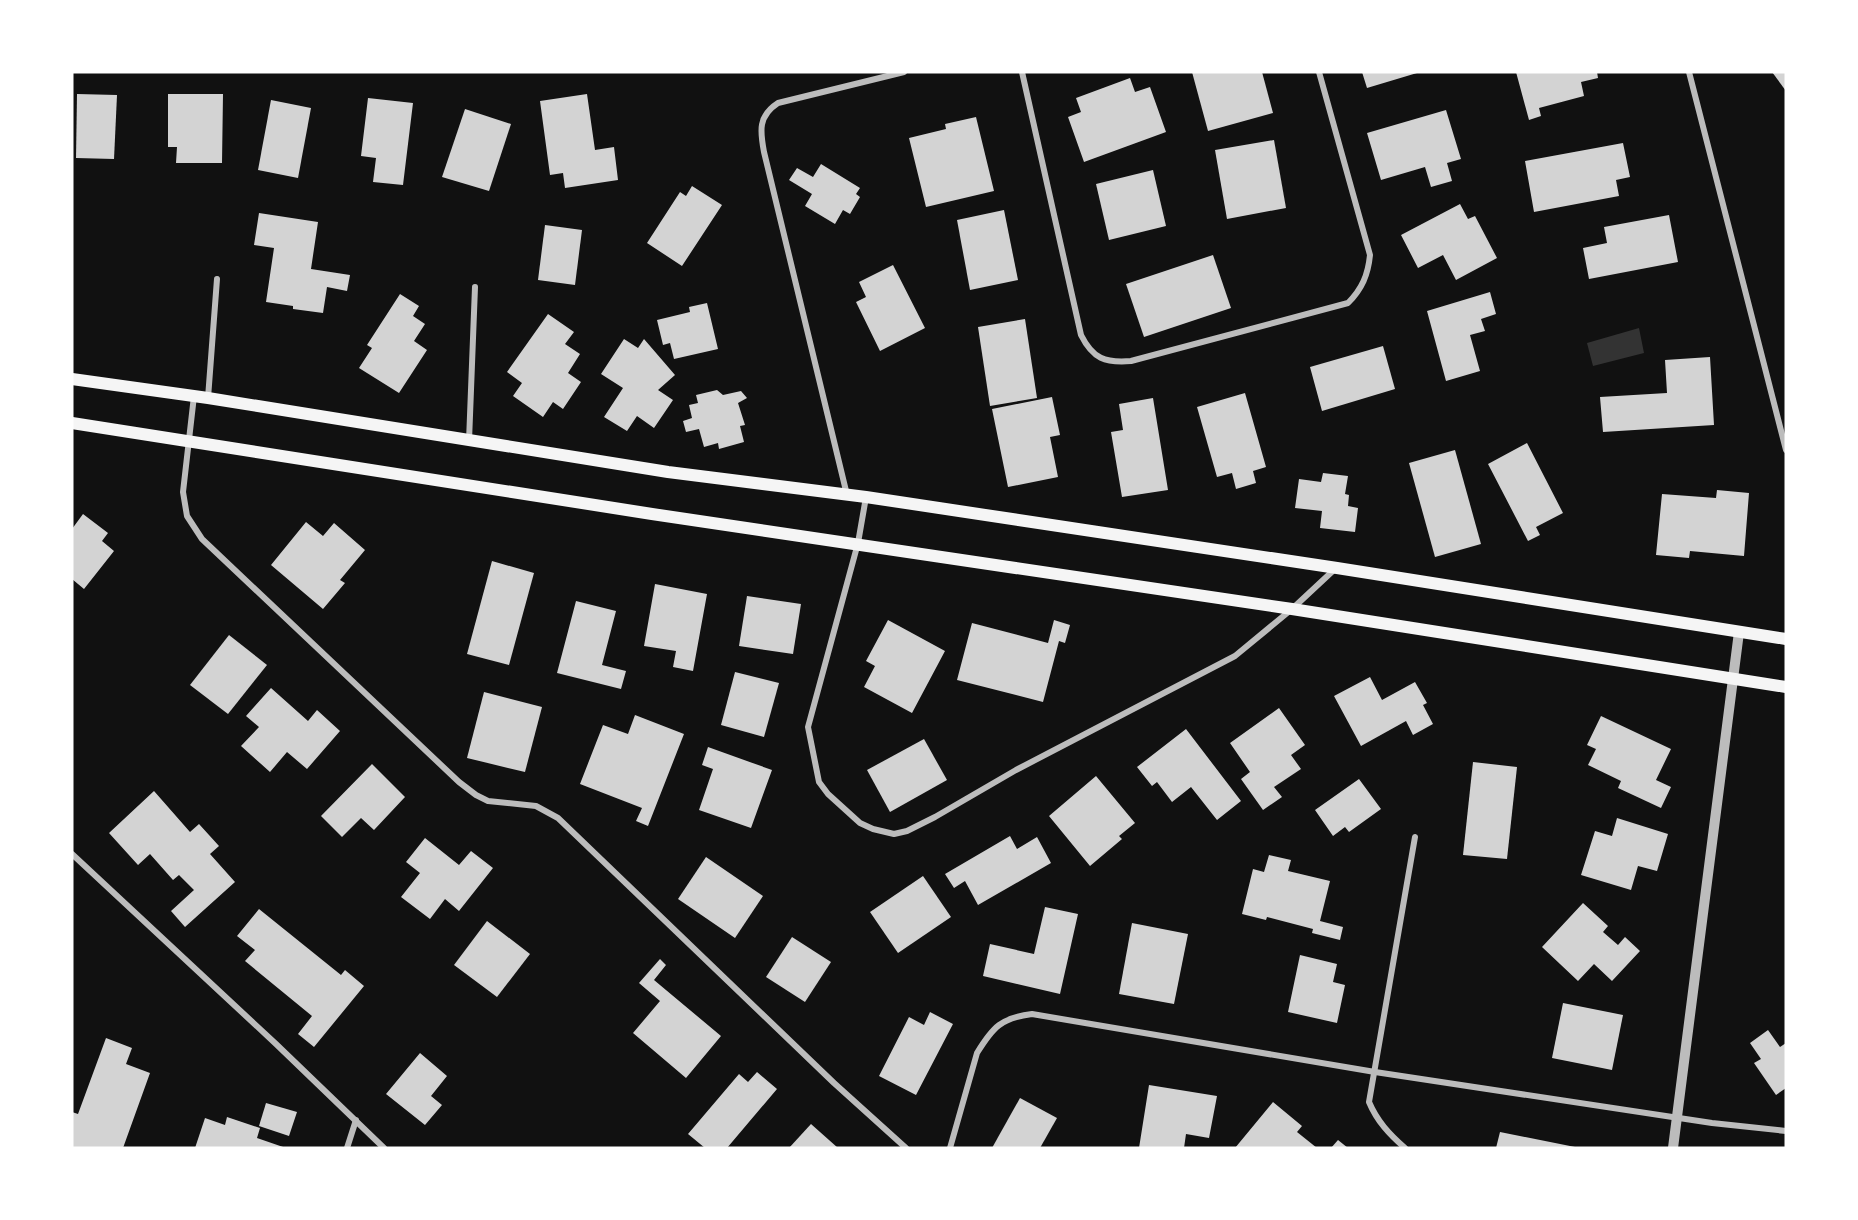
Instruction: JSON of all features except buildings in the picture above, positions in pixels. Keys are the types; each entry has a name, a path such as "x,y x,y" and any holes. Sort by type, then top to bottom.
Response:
{"main road":[{"path":"72,379 208,398 668,472 866,497 1337,568 1786,639"},
{"path":"72,423 652,514 1292,609 1786,687"}],"street":[{"path":"847,495 764,152 761,137 762,126 770,109 778,103 904,72"},
{"path":"1022,72 1081,335 1087,347 1103,359 1110,361 1131,361 1348,303 1361,288 1366,278 1370,255 1319,72"},
{"path":"1689,72 1786,450"},
{"path":"208,398 218,279"},
{"path":"469,441 476,287"},
{"path":"194,396 183,492 188,516 202,539 459,782 488,801 536,806 558,818 809,1059 906,1148"},
{"path":"866,497 858,543 808,727 819,782 828,794 860,823 894,834 907,831 935,817 1016,770 1235,656 1337,568"},
{"path":"1673,1148 1740,632"},
{"path":"1404,1148 1383,1127 1374,1115 1369,1102 1415,837"},
{"path":"72,854 384,1148"},
{"path":"950,1148 977,1053 995,1027 1015,1016 1032,1014 1375,1072 1678,1116 1712,1123 1786,1131"},
{"path":"347,1148 356,1120"}],"shaded area":[{"path":"1639,328 1644,353 1593,366 1587,343"}]}
